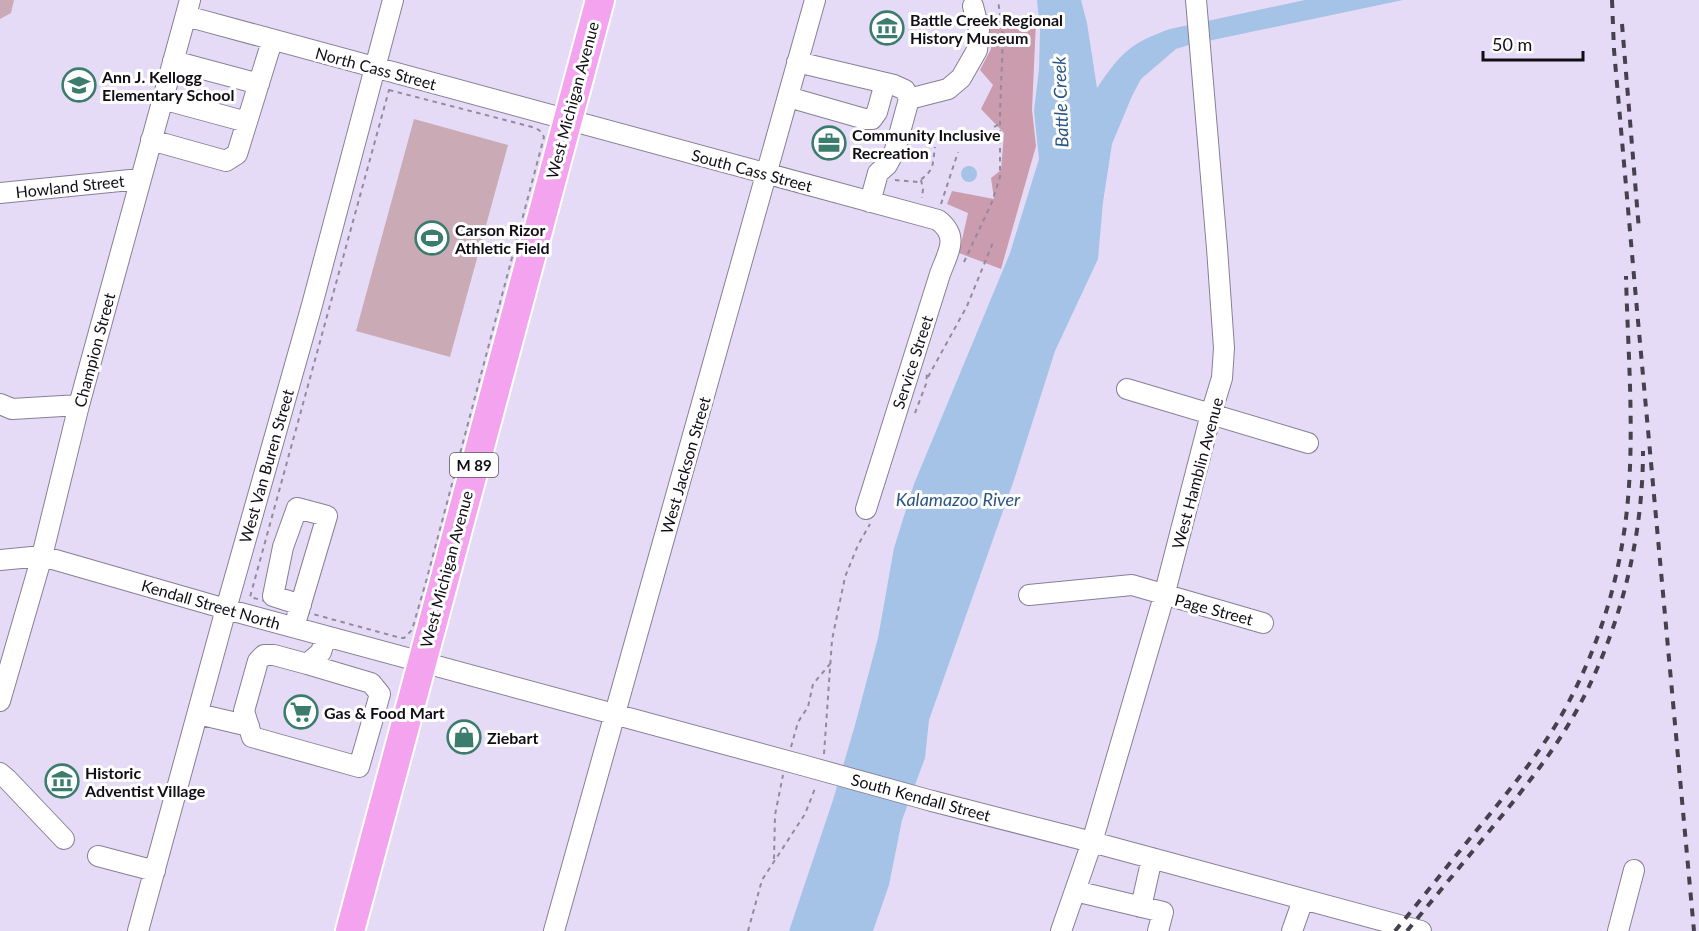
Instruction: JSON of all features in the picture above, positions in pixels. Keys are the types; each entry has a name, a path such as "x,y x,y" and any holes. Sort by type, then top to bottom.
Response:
{"highway":[{"name":"West Michigan Avenue","path":"350,931 600,0"}],"street":[{"name":"West Van Buren Street","path":"138,931 312,305 393,0"},
{"name":"West Jackson Street","path":"554,931 815,0"},
{"path":"909,99 948,89 961,78 976,50 980,30 973,6"},
{"name":"North Cass Street","path":"188,8 272,41 375,66 567,119"},
{"name":"Champion Street","path":"0,701 42,556 79,405 188,8"},
{"name":"West Hamblin Avenue","path":"1061,931 1092,842 1164,596 1222,378 1224,348 1196,9"},
{"path":"151,140 226,161 237,154 272,41"},
{"path":"173,61 259,84"},
{"path":"798,62 905,90 909,99 895,150 887,165 879,173 870,202"},
{"path":"788,97 872,119 877,112 885,83"},
{"path":"162,99 247,122"},
{"name":"South Cass Street","path":"567,119 937,220"},
{"name":"Howland Street","path":"0,193 140,179"},
{"name":"Service Street","path":"866,509 949,250 952,237 947,227 937,220"},
{"path":"1127,389 1308,443"},
{"path":"0,404 12,409 79,405"},
{"path":"297,508 327,516 298,614 273,596 283,547 297,508"},
{"name":"Kendall Street North","path":"0,560 42,556 226,609 298,614 326,636 421,661"},
{"name":"Page Street","path":"1029,596 1132,585 1263,623"},
{"path":"307,664 321,652 326,636"},
{"path":"264,655 274,655 307,664 371,683 380,694 359,767 252,737 244,711 258,661 264,655"},
{"name":"South Kendall Street","path":"421,661 932,801 1421,931"},
{"path":"198,714 249,726"},
{"path":"372,722 403,729"},
{"path":"0,773 8,778 64,839"},
{"path":"98,856 155,871"},
{"path":"1141,907 1152,858"},
{"path":"1618,931 1634,870"},
{"path":"1075,891 1163,912 1158,931"},
{"path":"1292,931 1303,900"}],"path":[{"path":"389,90 536,128 544,137 543,142 412,630 401,638 298,614 250,597 389,90"},
{"path":"994,127 1000,123"},
{"path":"921,180 932,170 935,147"},
{"path":"937,220 957,152"},
{"path":"927,380 967,306 994,240"}],"shaded area":[{"path":"0,0 14,0 11,13 0,19"},
{"path":"986,14 1036,21 1032,110 1036,146 1001,269 959,253 968,213 947,204 952,191 994,199 991,178 1001,170 1004,133 981,109 993,85 980,70 991,49"},
{"name":"Carson Rizor Athletic Field","path":"414,119 508,145 450,357 356,331"}],"water":[{"name":"Kalamazoo River","path":"1037,0 1081,0 1097,88 1112,66 1127,51 1145,39 1170,29 1305,0 1403,0 1189,45 1176,49 1141,79 1112,144 1103,202 1098,259 1055,351 1014,480 929,720 925,758 902,820 889,885 873,931 789,931 833,800 855,725 878,638 894,548 914,484 1010,253 1039,159 1034,111 1039,69 1040,31"},
{"path":"969,166 975,168 977,174 975,180 969,182 963,180 961,174 963,168"}],"railway":[{"path":"1612,0 1614,50 1694,931"},
{"path":"1622,24 1639,230"},
{"path":"1395,931 1540,749 1569,702 1599,634 1619,563 1630,474 1626,276"},
{"path":"1407,931 1537,771 1569,724 1593,678 1617,616 1634,550 1639,517 1643,451"}],"place":[{"name":"Battle Creek Regional History Museum","path":"887,28"},
{"name":"Ann J. Kellogg Elementary School","path":"79,85"},
{"name":"Community Inclusive Recreation","path":"829,143"},
{"name":"Carson Rizor Athletic Field","path":"432,238"},
{"name":"Gas & Food Mart","path":"301,712"},
{"name":"Ziebart","path":"464,737"},
{"name":"Historic Adventist Village","path":"62,781"}],"water label":[{"name":"Battle Creek","path":"1060,102"}]}
